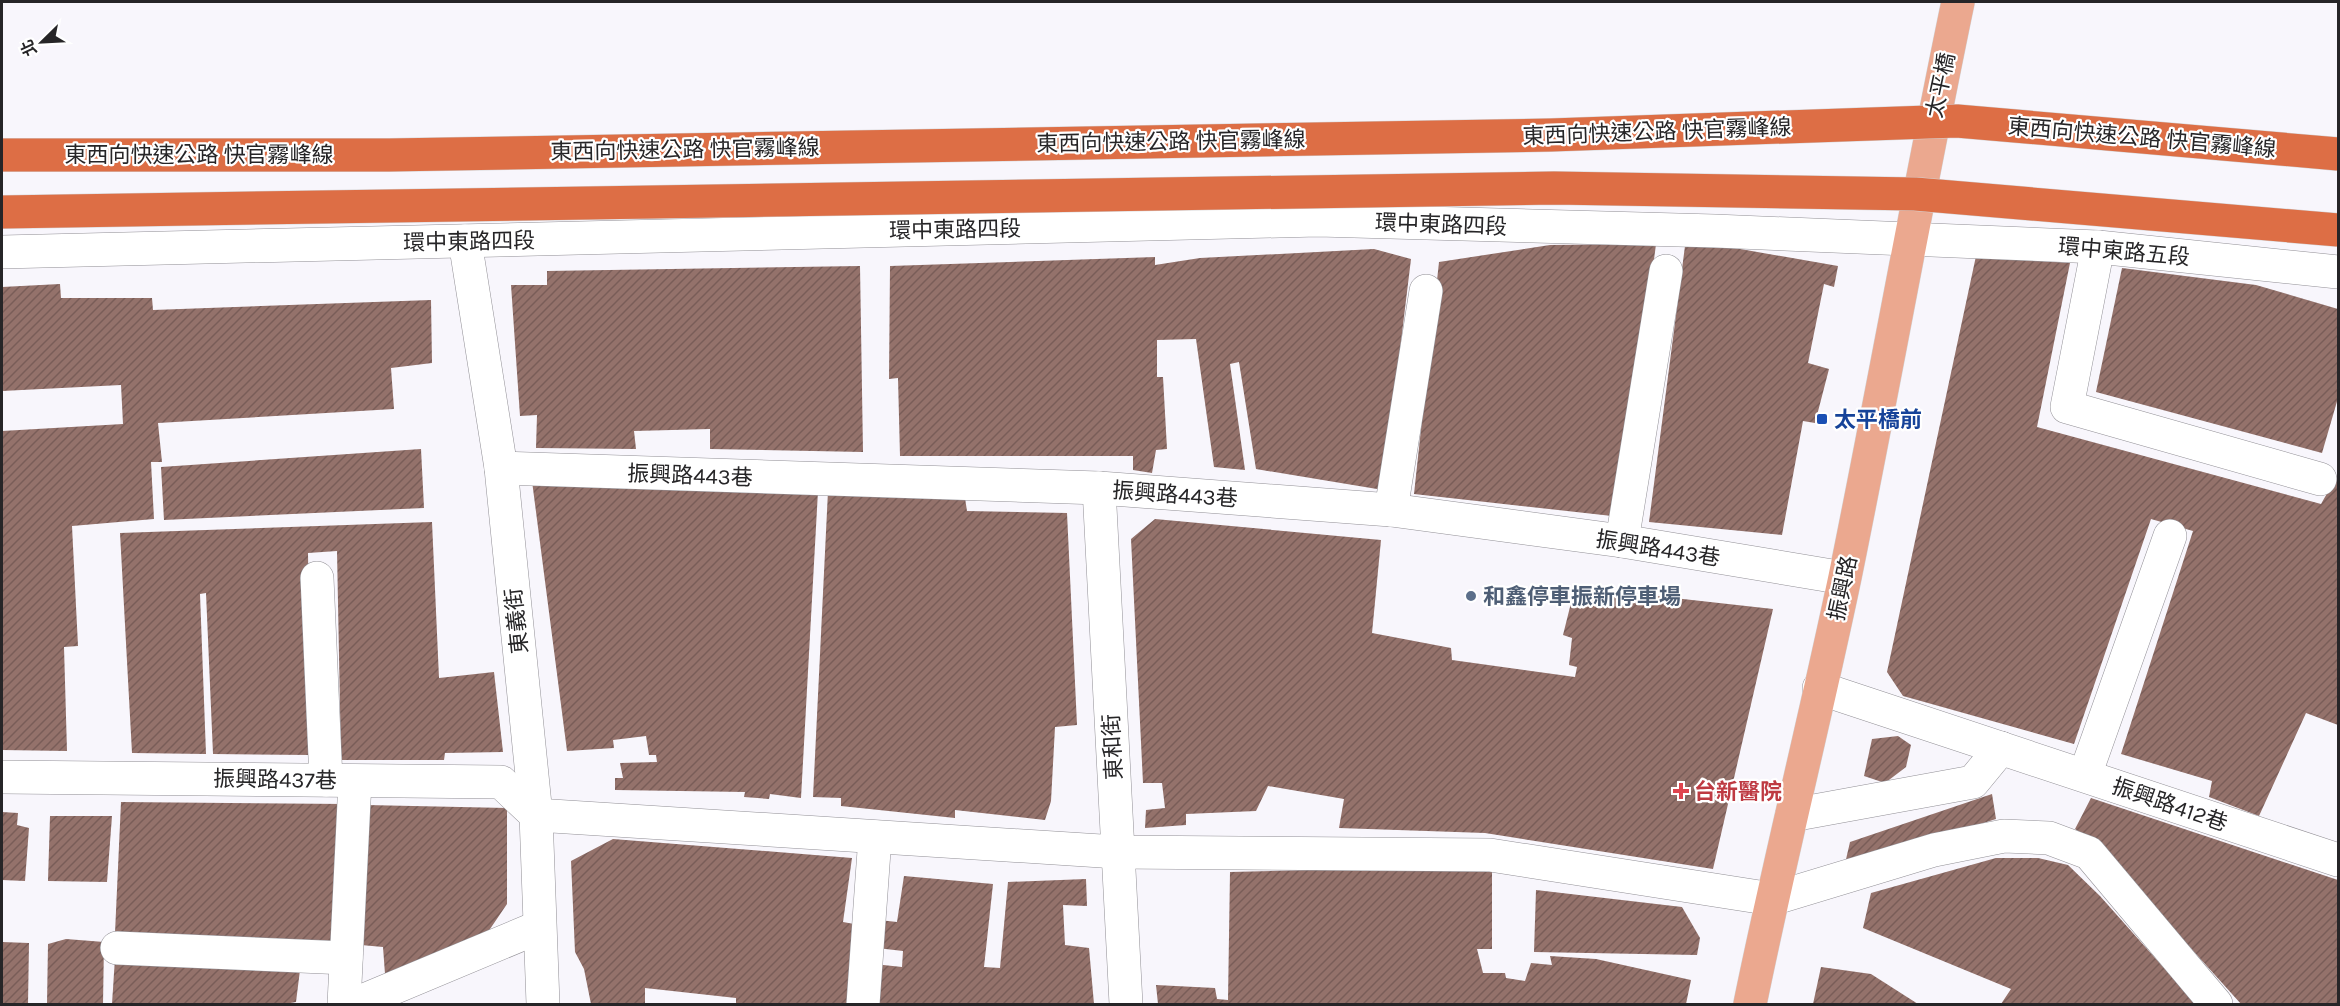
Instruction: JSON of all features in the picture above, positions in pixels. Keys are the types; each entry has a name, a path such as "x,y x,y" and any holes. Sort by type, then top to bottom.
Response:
{"highway":[{"name":"東西向快速公路 快官霧峰線","path":"2,154 389,154 1551,135 1957,120 2338,154"},
{"path":"2,212 1554,188 1915,194 2338,230"}],"main road":[{"name":"太平橋","path":"1923,169 1958,2"},
{"name":"振興路","path":"1750,1005 1844,578 1923,169"}],"street":[{"name":"環中東路四段","path":"2,252 1318,220 1714,231 1909,241"},
{"name":"東義街","path":"465,241 501,468 536,815 538,927 543,1005"},
{"name":"環中東路五段","path":"1909,241 2098,247 2338,272"},
{"path":"2098,247 2067,408 2320,479"},
{"path":"1622,541 1666,271"},
{"path":"1391,510 1426,291"},
{"name":"振興路443巷","path":"501,468 1099,488 1391,510 1622,541 1844,578"},
{"name":"東和街","path":"1099,488 1126,1005"},
{"path":"2085,775 2170,536"},
{"path":"316,578 340,780 346,958 344,1005"},
{"name":"振興路412巷","path":"1819,688 2338,860"},
{"path":"1792,815 1973,782 2001,748"},
{"name":"振興路437巷","path":"2,777 501,782 536,815"},
{"path":"536,815 1117,852 1490,855 1772,899 1934,850 2004,836 2049,838 2089,853 2216,1005"},
{"path":"862,1005 875,837"},
{"path":"355,1005 538,927"},
{"path":"117,948 346,958"}],"building":[{"path":"1656,244 1621,517 1414,494 1439,262 1550,245"},
{"path":"1685,246 1729,247 1838,266 1834,287 1824,284 1808,363 1829,369 1815,423 1803,421 1782,535 1649,522"},
{"path":"1374,249 1411,259 1383,490 1256,469 1239,362 1230,364 1245,470 1214,467 1196,339 1157,340 1157,377 1163,377 1167,449 1156,450 1152,473 1133,470 1133,456 900,456 898,378 889,379 890,266 1155,257 1155,265 1200,258"},
{"path":"1976,256 2070,263 2037,427 2321,504 2338,474 2338,725 2306,713 2259,816 2209,797 2212,781 2121,754 2193,531 2151,519 2074,744 1903,696 1887,672"},
{"path":"860,266 863,452 710,449 710,429 634,431 636,449 536,448 537,415 520,416 511,285 547,285 547,271"},
{"path":"2122,268 2256,285 2338,309 2338,398 2322,453 2096,392"},
{"path":"60,284 61,298 152,298 153,310 431,300 432,363 391,368 394,409 158,423 162,462 151,462 154,519 72,526 78,646 64,647 67,751 2,750 2,431 123,424 121,385 2,391 2,287"},
{"path":"421,449 424,508 164,520 161,467"},
{"path":"532,481 818,491 801,798 770,794 769,799 744,797 745,792 615,790 615,778 623,778 620,763 657,762 656,755 649,755 646,736 613,740 614,748 567,751"},
{"path":"828,491 965,498 967,511 1067,513 1077,725 1055,727 1051,801 1045,820 955,810 955,818 841,806 841,798 813,797"},
{"path":"1155,519 1381,540 1372,633 1451,648 1452,660 1575,677 1577,667 1569,665 1572,638 1563,635 1575,587 1773,609 1713,869 1485,833 1339,828 1344,799 1268,786 1256,811 1186,814 1186,825 1145,828 1146,810 1165,808 1162,783 1143,783 1131,539"},
{"path":"432,522 439,678 494,672 503,752 445,753 444,760 341,760 337,551 308,553 311,755 213,754 206,593 200,594 206,754 132,753 120,533"},
{"path":"1898,736 1911,745 1906,767 1885,783 1864,776 1872,739"},
{"path":"1992,794 1996,819 1844,868 1850,842"},
{"path":"2091,798 2338,880 2338,1004 2241,1004 2098,845 2075,829"},
{"path":"121,802 346,804 342,946 115,933"},
{"path":"366,805 507,808 507,904 488,932 385,974 383,947 361,945"},
{"path":"2,812 18,813 17,825 29,828 25,881 2,880"},
{"path":"50,816 112,816 107,882 48,881"},
{"path":"613,839 852,858 843,922 854,924 849,1004 736,1004 736,998 645,988 645,1004 591,1004 584,969 575,952 571,861"},
{"path":"1996,858 2038,858 2068,865 2100,896 2196,1004 2001,1004 2011,989 1863,928 1871,893"},
{"path":"1492,866 1492,949 1477,949 1483,973 1505,973 1506,978 1525,981 1531,963 1552,965 1550,956 1596,959 1691,980 1686,1004 1158,1004 1156,985 1215,988 1217,999 1228,1000 1230,872"},
{"path":"904,876 993,884 984,967 1000,968 1008,882 1086,879 1087,906 1063,905 1065,945 1089,948 1094,1004 871,1004 874,964 902,967 903,951 877,948 879,920 897,922"},
{"path":"1536,890 1682,907 1700,938 1697,955 1534,952"},
{"path":"66,939 104,942 103,1004 47,1004 48,944"},
{"path":"2,942 29,943 28,1004 2,1004"},
{"path":"115,958 300,970 296,1002 285,1004 112,1004"},
{"path":"1821,967 1871,974 1918,1004 1813,1004"}],"place":[{"name":"太平橋前","path":"1822,419"},
{"name":"和鑫停車振新停車場","path":"1471,596"},
{"name":"台新醫院","path":"1681,791"}]}
